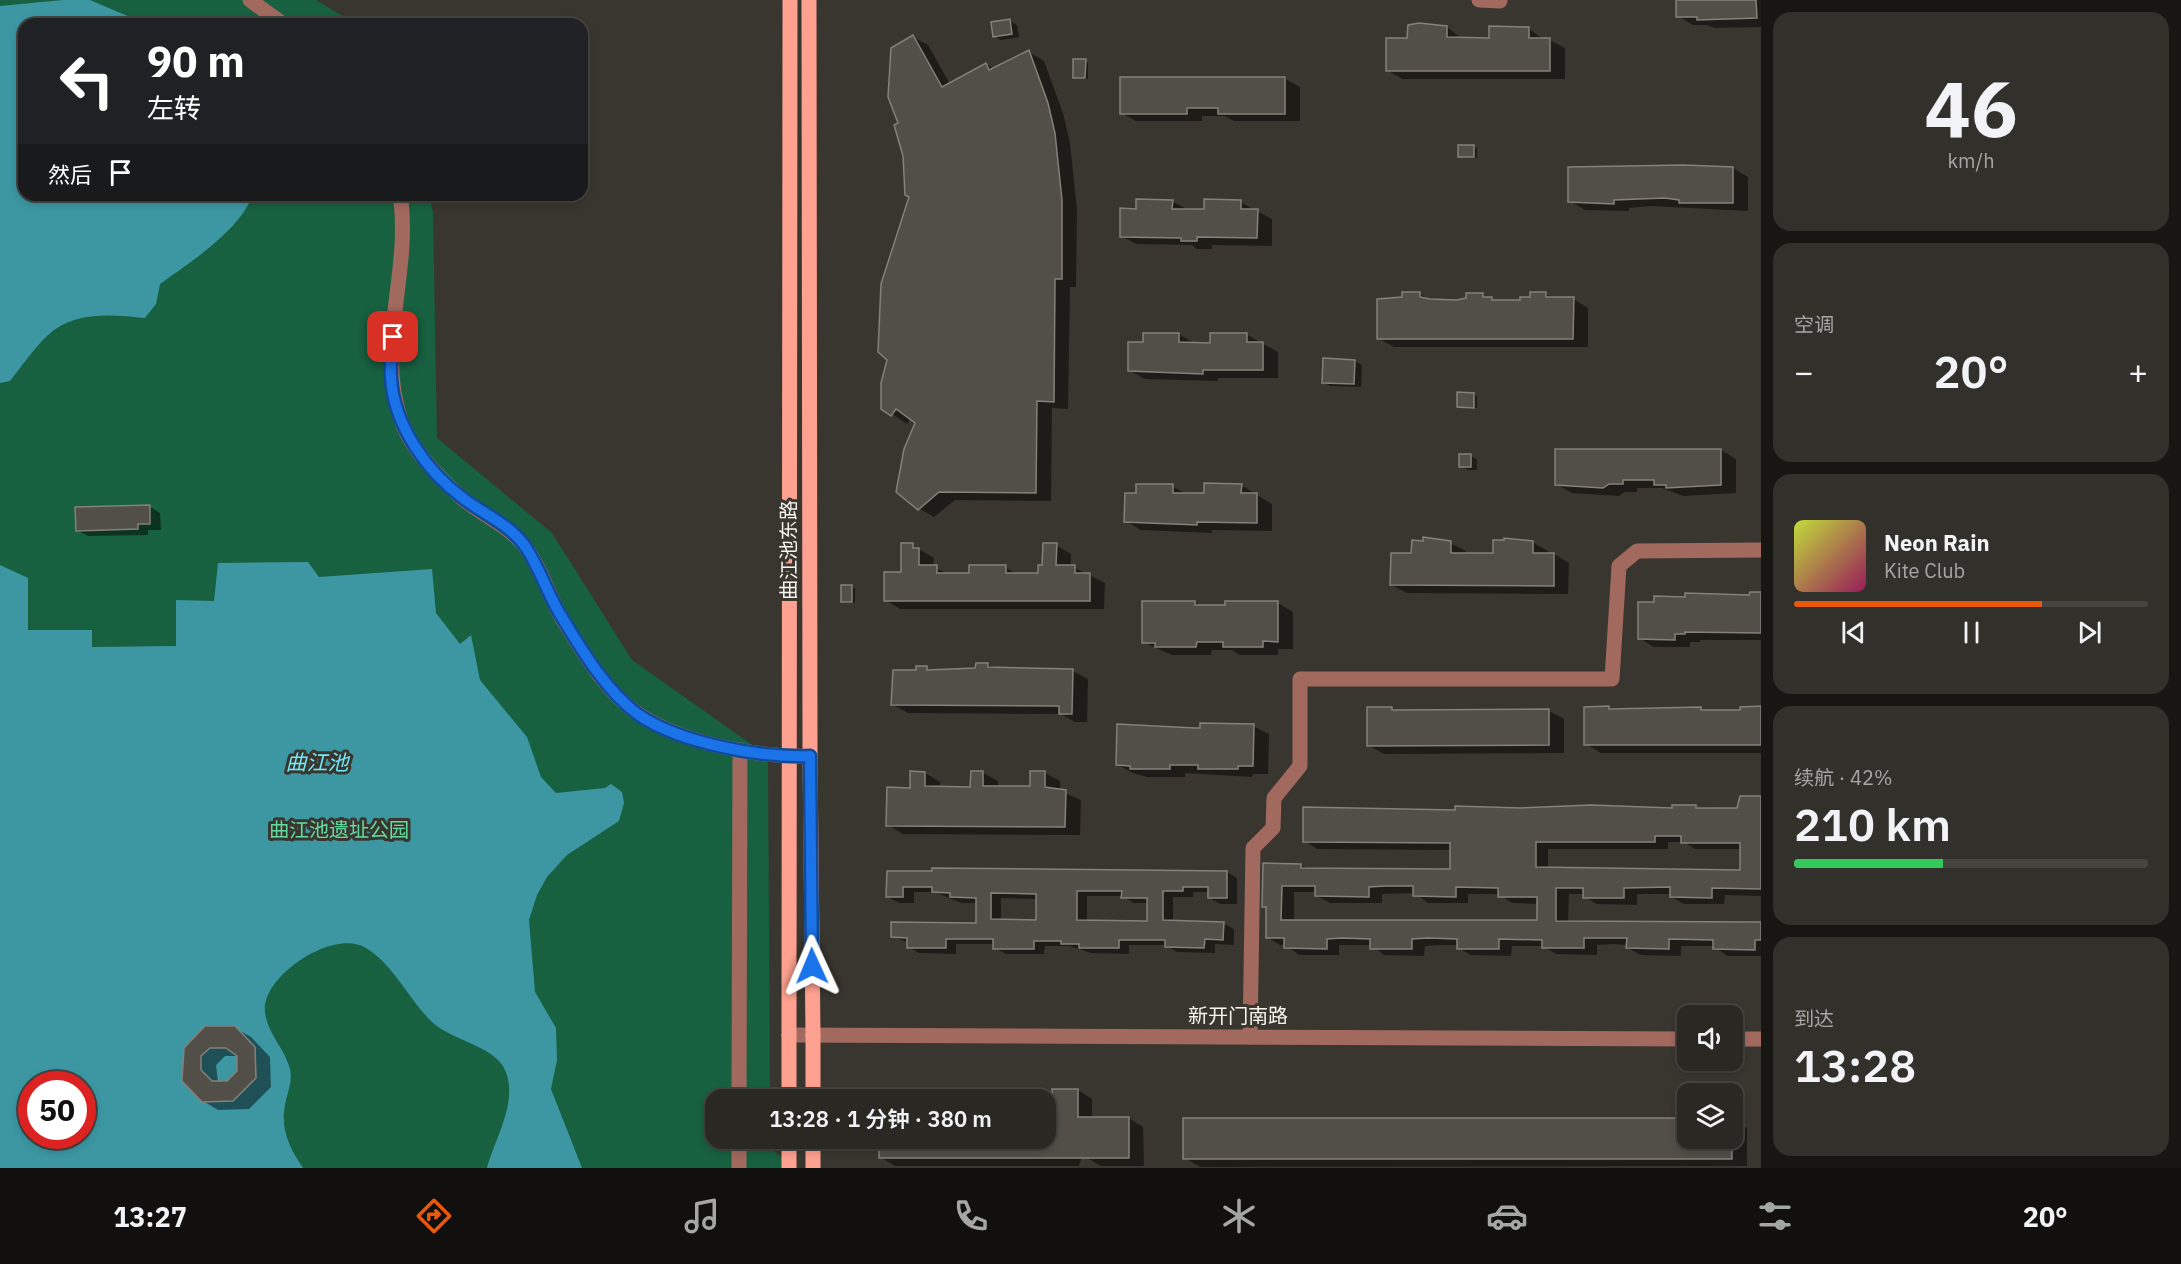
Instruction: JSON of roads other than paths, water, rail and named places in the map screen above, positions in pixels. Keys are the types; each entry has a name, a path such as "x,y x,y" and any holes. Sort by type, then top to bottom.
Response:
{"main road":[{"name":"曲江池东路","path":"789,1089 790,0"},
{"name":"曲江池东路","path":"809,0 813,1089"},
{"path":"789,1149 789,1168"},
{"path":"813,1149 813,1168"}],"street":[{"path":"250,0 275,18"},
{"path":"1479,0 1500,1"},
{"path":"400,201 403,232 391,378 401,421 420,455 463,499 505,525 525,547 564,621 617,694 639,715 663,727 740,750 790,757 810,756"},
{"path":"1250,1037 1253,848 1273,828 1274,798 1300,766 1300,679 1612,679 1619,566 1637,550 1761,550"},
{"path":"739,1089 740,750"},
{"name":"新开门南路","path":"789,1035 1677,1039"},
{"path":"1743,1039 1761,1039"},
{"path":"739,1149 739,1168"}],"water":[{"path":"90,0 132,18 18,18 18,201 249,201 226,233 160,284 156,304 145,318 98,316 64,324 42,341 10,381 0,383 0,6"},
{"name":"曲江池","path":"308,562 319,577 432,569 436,613 460,644 471,635 480,680 527,737 541,777 556,793 605,788 611,784 622,792 624,803 619,821 567,855 547,877 537,895 529,920 535,992 556,1028 557,1060 551,1089 582,1168 487,1168 508,1105 508,1080 499,1060 432,1022 376,955 366,948 352,944 336,944 302,959 275,984 267,998 266,1020 288,1062 291,1074 284,1114 285,1130 290,1146 303,1168 0,1168 0,565 28,578 28,630 92,630 92,647 176,646 176,600 214,601 218,563"}],"park label":[{"name":"曲江池遗址公园","path":"339,830"}]}
